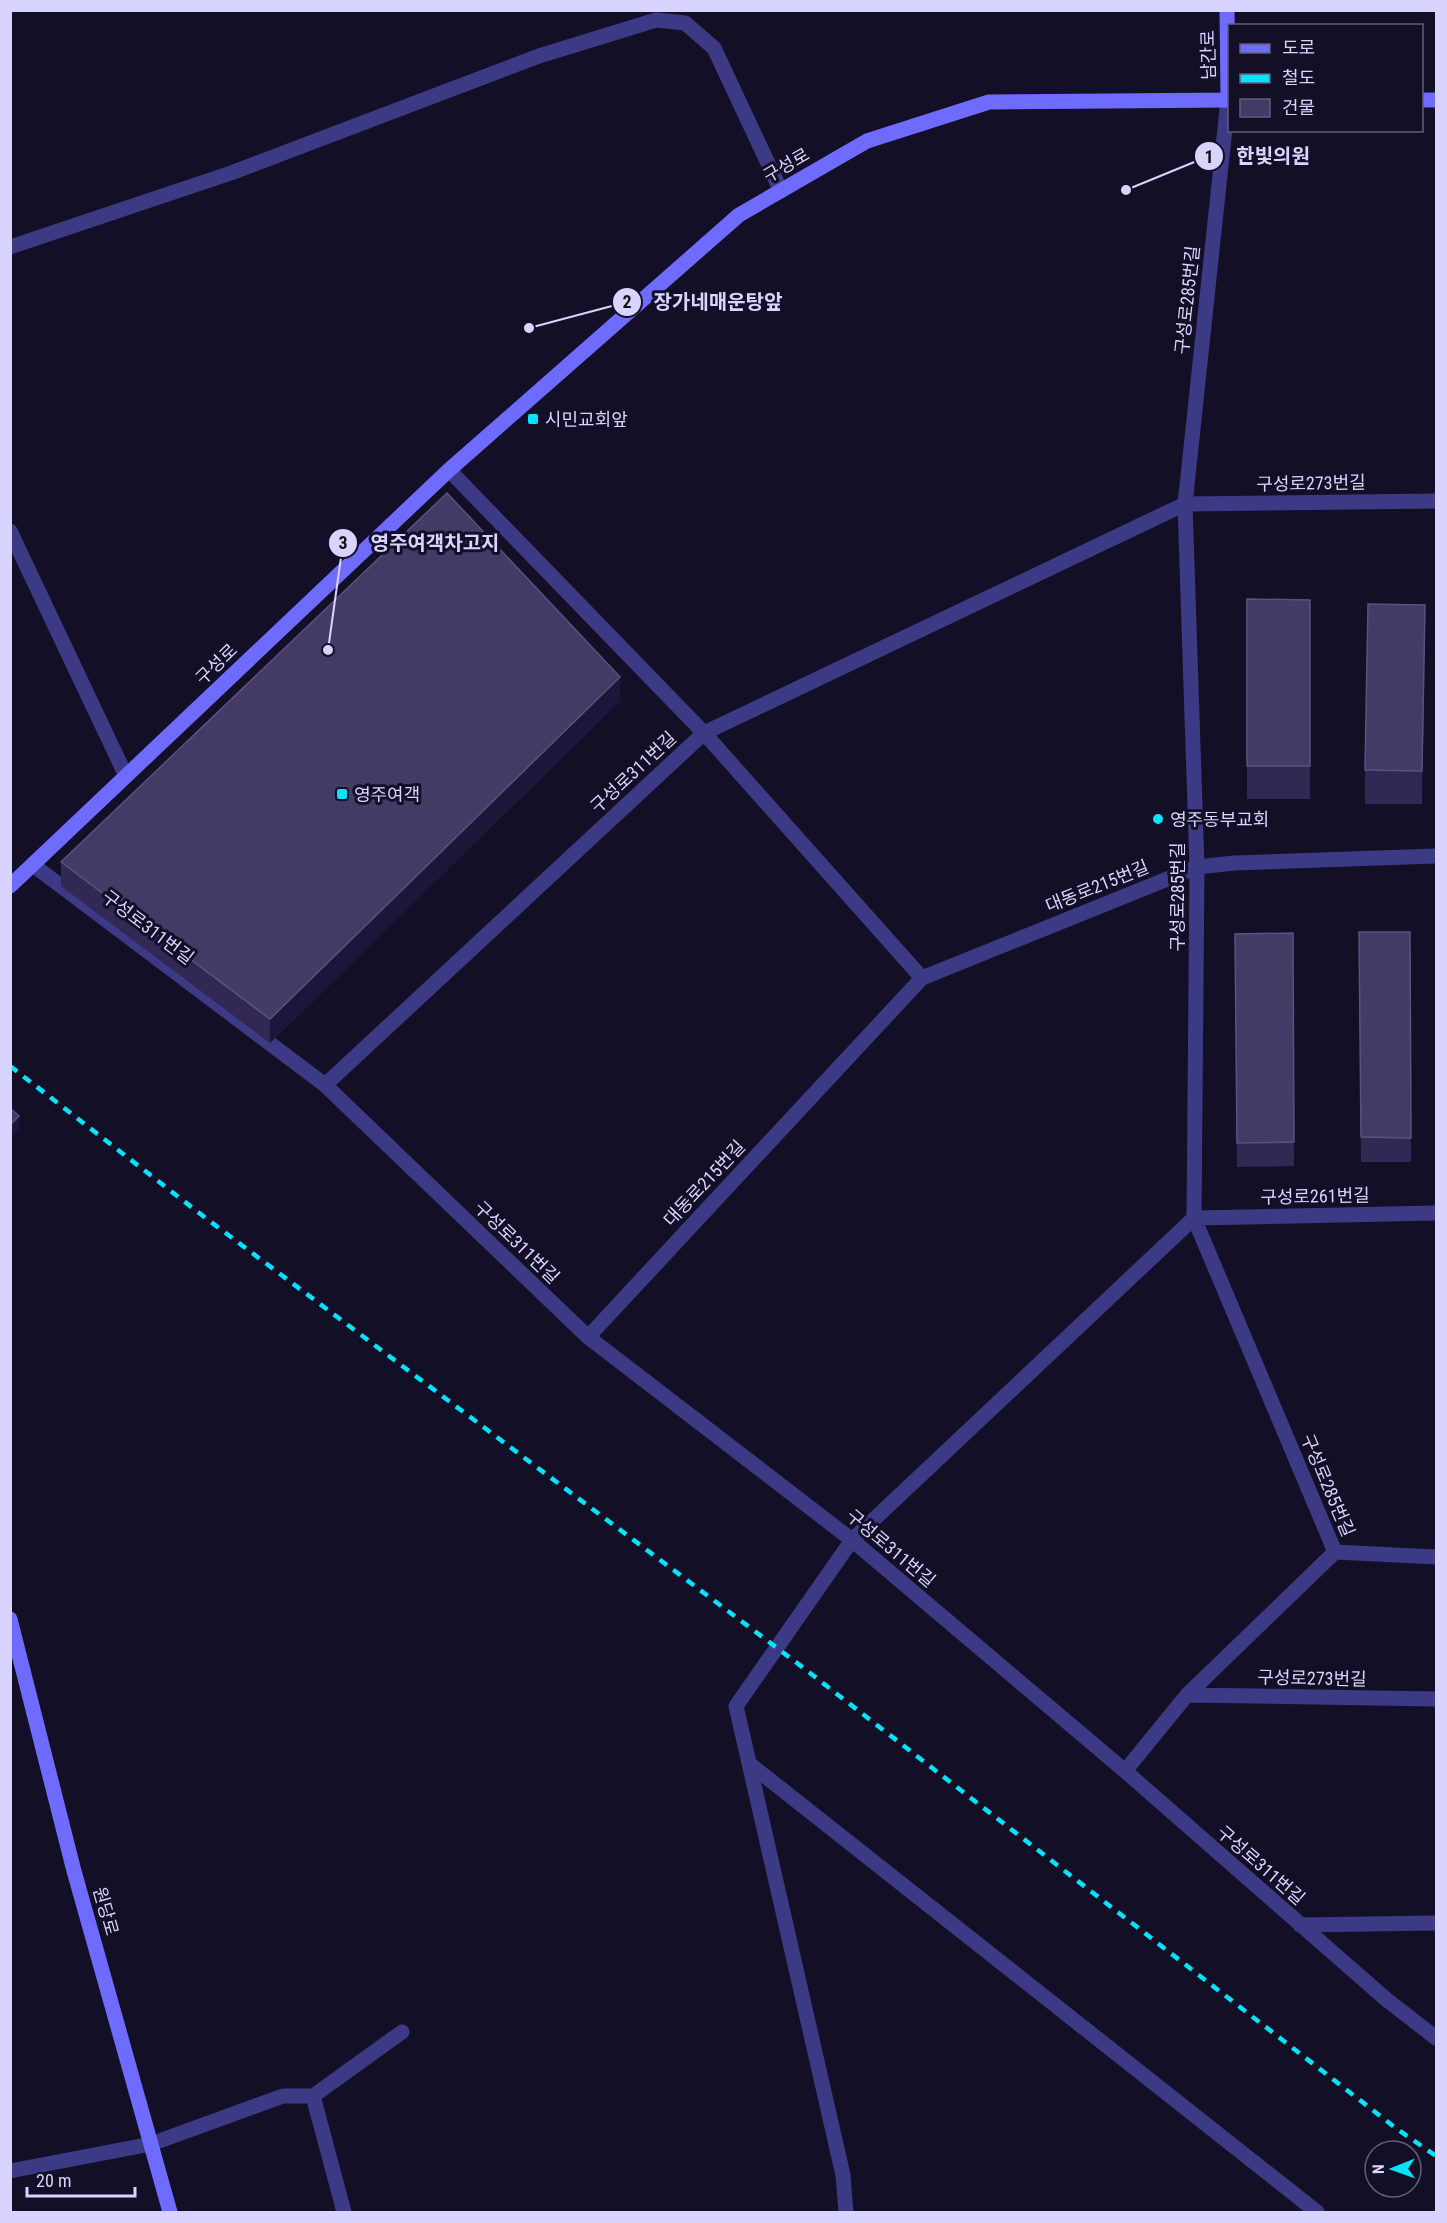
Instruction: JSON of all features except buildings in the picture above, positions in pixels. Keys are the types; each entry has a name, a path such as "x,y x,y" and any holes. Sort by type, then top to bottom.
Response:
{"main road":[{"name":"남간로","path":"1227,10 1228,55"},
{"name":"구성로","path":"10,886 449,470 739,215 867,141 989,102 1228,100"},
{"name":"원당로","path":"10,1619 16,1661 170,2212"}],"street":[{"path":"10,247 231,173 538,56 656,20 683,17 714,48 781,191"},
{"name":"구성로285번길","path":"1125,1771 1187,1695 1335,1552 1194,1218 1197,867 1185,504 1228,109"},
{"path":"449,470 704,733 922,978"},
{"name":"구성로273번길","path":"1185,504 1437,501"},
{"path":"704,733 1185,504"},
{"path":"10,531 126,776"},
{"name":"구성로311번길","path":"325,1085 704,733"},
{"name":"대동로215번길","path":"588,1337 922,978 1197,867 1234,863 1437,856"},
{"name":"구성로311번길","path":"33,865 325,1085 588,1337 852,1540 1125,1771 1387,2000 1437,2038"},
{"name":"구성로261번길","path":"1194,1218 1437,1213"},
{"path":"846,2212 843,2175 736,1706 852,1540 1194,1218"},
{"path":"1335,1552 1437,1557"},
{"name":"구성로273번길","path":"1187,1695 1437,1700"},
{"path":"751,1765 1317,2212"},
{"path":"1300,1925 1437,1923"},
{"path":"10,2171 151,2144 283,2096 313,2096 402,2032"},
{"path":"313,2096 344,2212"}],"railway":[{"path":"10,1066 203,1216 797,1663 1397,2129 1436,2156"}],"place":[{"name":"한빛의원","path":"1126,190"},
{"name":"장가네매운탕앞","path":"529,328"},
{"name":"시민교회앞","path":"533,419"},
{"name":"영주여객차고지","path":"328,650"},
{"name":"영주여객","path":"342,794"},
{"name":"영주동부교회","path":"1158,819"}]}
